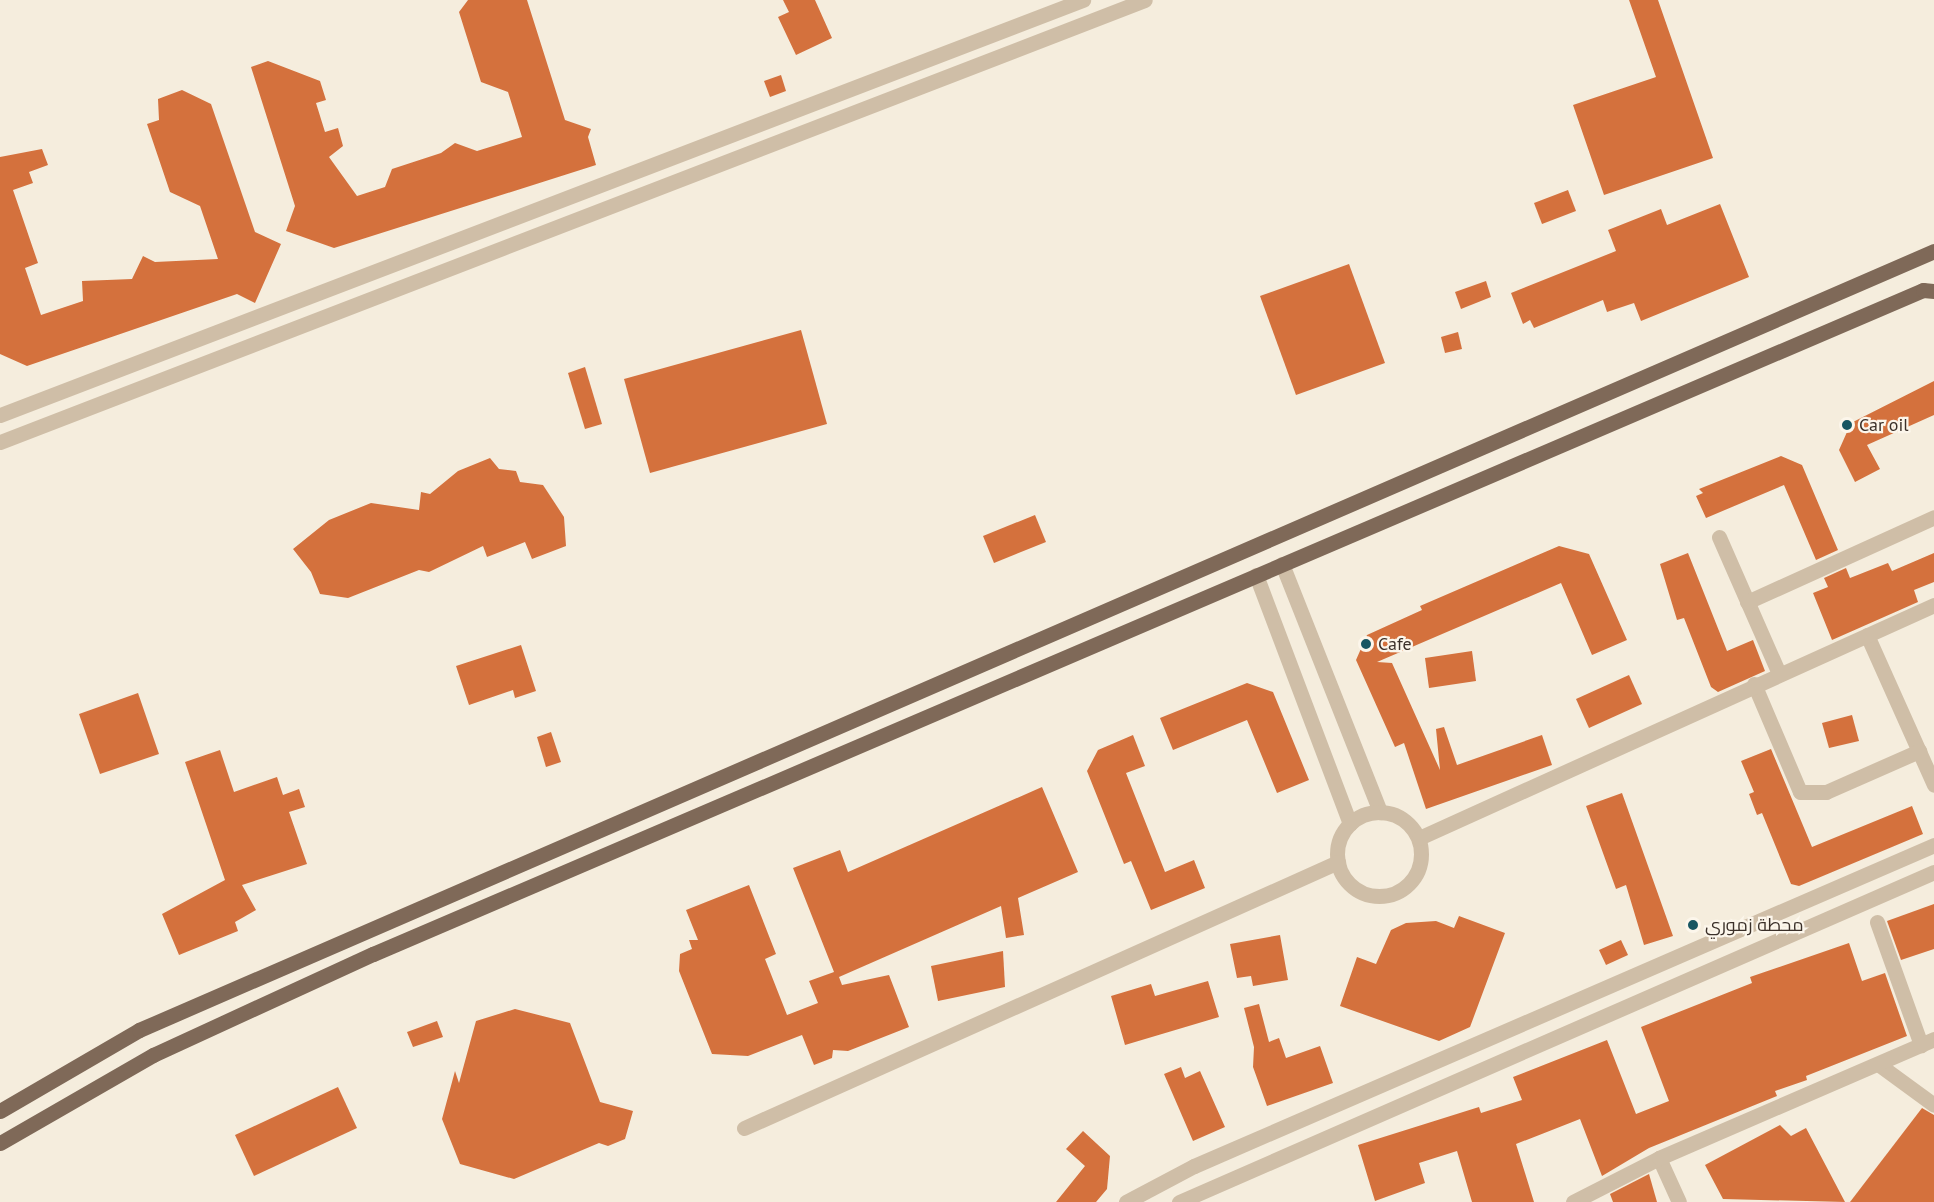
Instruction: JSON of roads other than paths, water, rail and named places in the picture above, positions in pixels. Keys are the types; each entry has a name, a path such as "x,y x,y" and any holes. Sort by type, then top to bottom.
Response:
{"main road":[{"path":"0,1111 139,1030 1934,251"},
{"path":"0,1143 153,1055 373,954 1923,290 1934,291"}],"street":[{"path":"0,416 1083,0"},
{"path":"0,442 1145,0"},
{"path":"1747,602 1934,517"},
{"path":"1719,537 1779,674"},
{"path":"1282,564 1380,812"},
{"path":"1256,575 1350,824"},
{"path":"1419,838 1754,684 1934,605"},
{"path":"1867,635 1934,785"},
{"path":"1754,684 1800,792 1826,792 1919,751"},
{"path":"1380,812 1403,819 1419,838 1417,872 1404,888 1392,895 1364,894 1343,875 1338,862 1338,848 1350,824 1380,812"},
{"path":"1126,1202 1194,1166 1934,845"},
{"path":"744,1128 1338,862"},
{"path":"1179,1202 1934,872"},
{"path":"1572,1202 1659,1158 1927,1042 1877,922"},
{"path":"1878,1064 1934,1105"},
{"path":"1659,1158 1679,1202"}],"place":[{"name":"Car oil","path":"1847,425"},
{"name":"Cafe","path":"1366,644"},
{"name":"محطة زموري","path":"1693,925"}]}
